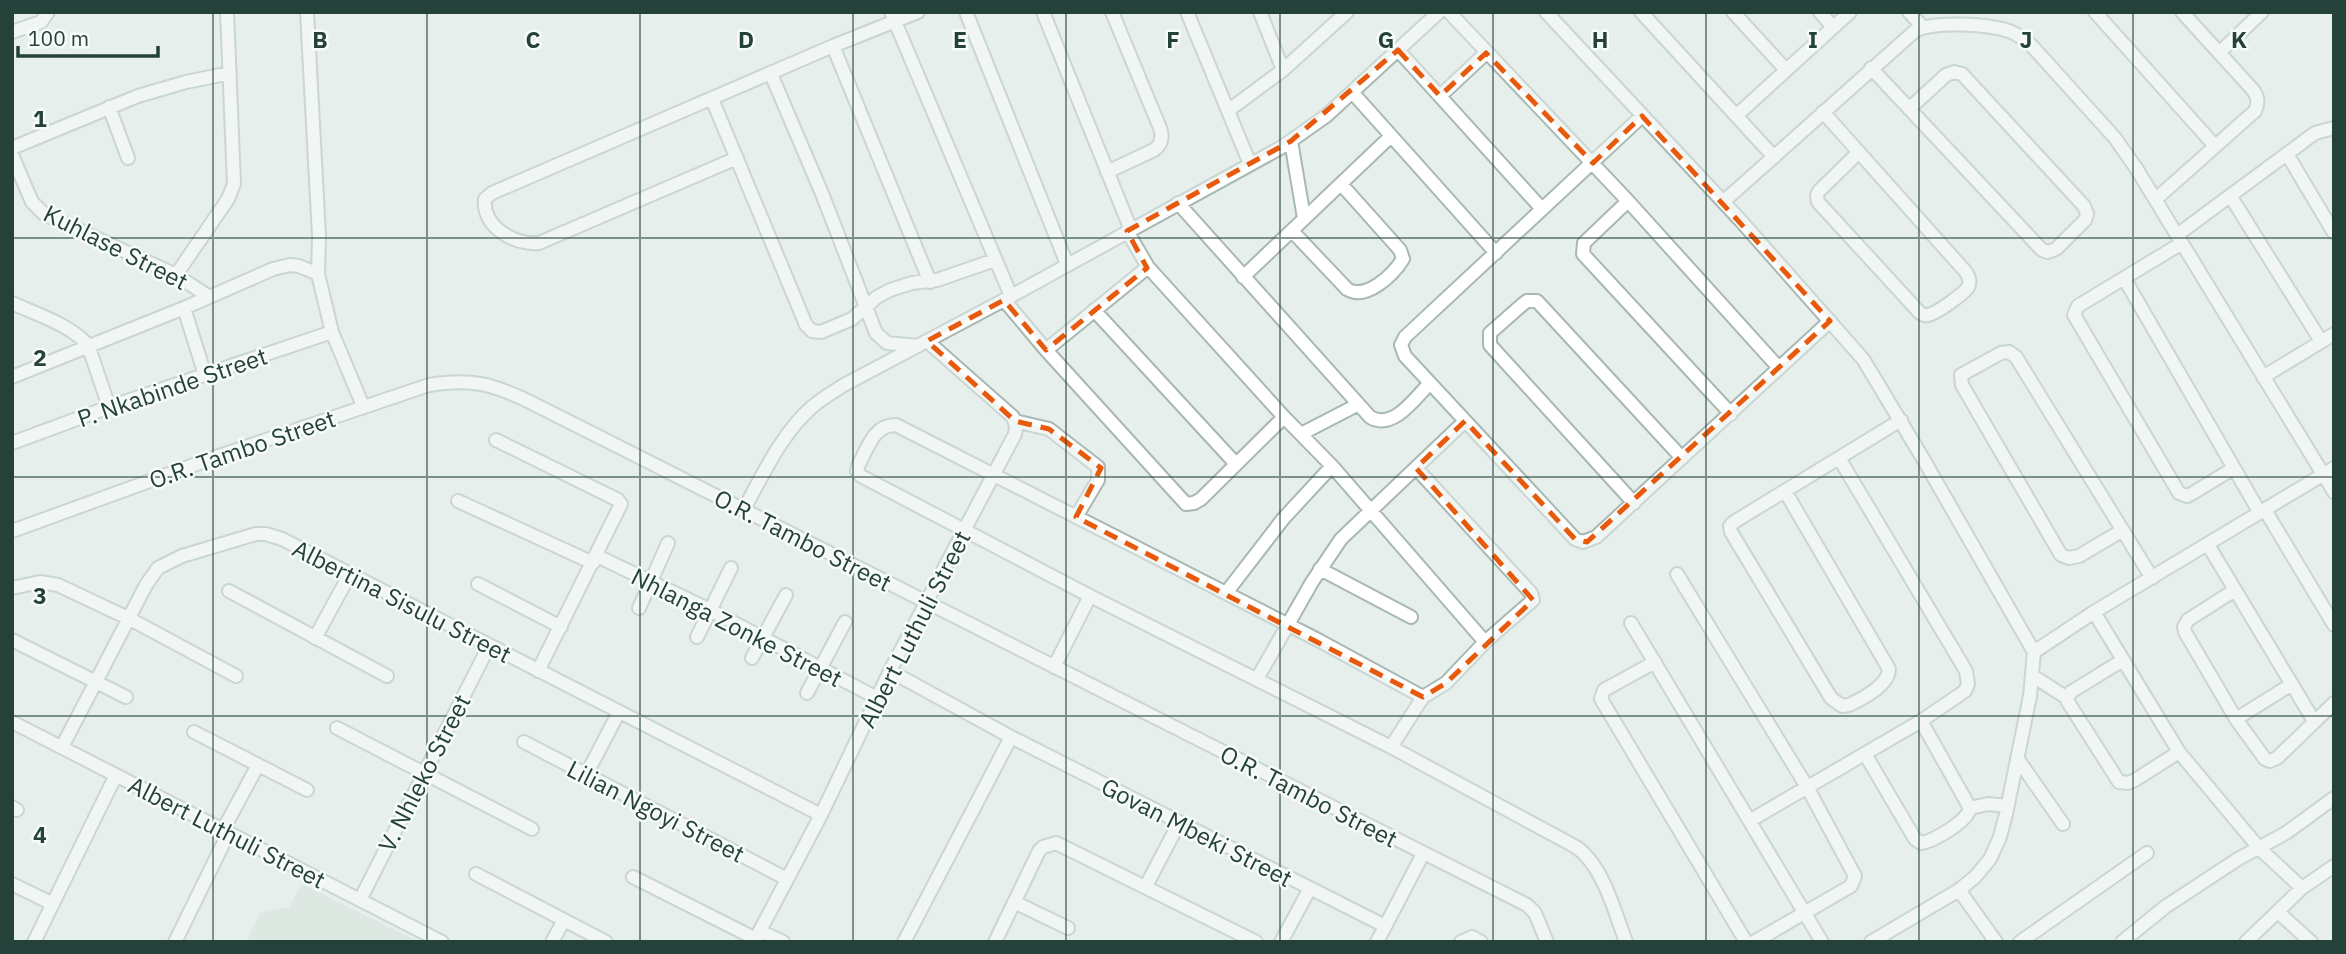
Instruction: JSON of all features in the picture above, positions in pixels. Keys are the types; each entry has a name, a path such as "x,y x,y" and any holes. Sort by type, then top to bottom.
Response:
{"street":[{"path":"12,32 41,22 48,12"},
{"path":"176,275 233,188 227,12"},
{"path":"307,12 319,236 318,274 332,332 363,406"},
{"path":"737,158 539,243 518,241 499,231 490,221 484,201 492,193 712,100 892,17 918,12"},
{"path":"966,12 1066,264"},
{"path":"1042,12 1129,230 1148,267 1284,418 1332,466 1485,642"},
{"path":"1107,172 1154,150 1162,137 1112,12"},
{"path":"1187,12 1250,164"},
{"path":"1261,12 1283,70"},
{"path":"1229,110 1283,70 1335,17 1347,12"},
{"path":"744,509 790,431 812,407 844,385 1291,141 1312,127 1439,12"},
{"path":"1449,12 1593,163 1779,368"},
{"path":"1546,12 1723,202 1863,359 2034,652 2033,676 2007,806 2000,837 1990,859 1975,877 1959,890 1871,942"},
{"path":"1641,12 1774,156"},
{"path":"1733,12 1786,70"},
{"path":"1820,12 1833,27"},
{"path":"1737,116 1850,12"},
{"path":"1909,12 1923,27"},
{"path":"1971,12 1971,26"},
{"path":"2095,12 2215,146"},
{"path":"2156,199 2255,111 2258,101 2253,90 2182,12"},
{"path":"2219,53 2262,12"},
{"path":"892,17 995,260 1007,298 1046,350 1186,503 1197,502 1284,418"},
{"path":"1723,202 1871,68 1908,36 1923,27 1971,26 2009,32 2032,46 2115,138 2156,199 2263,377 2328,472 2334,492"},
{"path":"832,46 930,282"},
{"path":"1398,50 1542,209"},
{"path":"1440,96 1486,53"},
{"path":"1871,68 1909,109 2042,250 2048,252 2056,249 2087,217 2084,206 1962,74 1954,72 1947,75 1909,109"},
{"path":"12,148 109,107 164,89 230,73"},
{"path":"771,74 876,333 883,341 892,344 922,344 1007,411 1015,421 1049,429 1098,467 1098,480 1076,517"},
{"path":"1352,92 1496,253"},
{"path":"712,100 809,329 816,332 827,330 852,319 890,290 912,283 930,282 995,260"},
{"path":"109,107 128,158"},
{"path":"1823,113 1859,152 1968,275 1966,290 1933,314 1926,316 1920,313 1818,202 1819,191 1859,152"},
{"path":"1642,116 1402,341 1401,348 1405,356 1579,542 1587,542 1597,537 1830,321"},
{"path":"2234,468 2188,496 2179,493 2074,315 2076,309 2179,239 2315,133 2334,128"},
{"path":"1243,277 1391,136"},
{"path":"1291,141 1304,218"},
{"path":"2287,154 2334,233"},
{"name":"Kuhlase Street","path":"12,155 32,202 44,214 176,275 208,296"},
{"path":"1292,231 1353,293 1368,291 1394,270 1403,260 1400,250 1341,184"},
{"path":"2231,197 2321,341"},
{"path":"1628,201 1584,243 1583,254 1731,414"},
{"path":"1178,204 1357,405 1375,420 1389,420 1430,383"},
{"path":"12,377 282,266 299,266 318,274"},
{"path":"1046,350 1148,267"},
{"path":"2124,278 2234,468 2334,625"},
{"path":"1634,503 1490,345 1490,333 1522,303 1537,301 1682,458"},
{"path":"12,303 71,331 88,345 109,407"},
{"path":"184,308 205,375"},
{"path":"1094,310 1236,464"},
{"name":"P. Nkabinde Street","path":"12,443 109,407 332,332"},
{"path":"2263,377 2334,334"},
{"path":"2123,530 2079,556 2068,558 2061,555 1962,385 1961,375 2001,353 2012,353 2123,530 2152,578"},
{"name":"O.R. Tambo Street","path":"12,531 429,385 462,381 486,383 513,393 1527,905 1535,913 1547,942"},
{"path":"1301,434 1357,405"},
{"path":"1784,491 1889,669 1885,681 1849,705 1842,706 1831,698 1731,531 1734,522 1784,491 1901,420"},
{"name":"Albert Luthuli Street","path":"756,937 821,815 890,671 994,476 1015,434 1015,421"},
{"path":"1256,679 1341,538 1465,421"},
{"path":"1423,697 1287,624 896,425 881,427 876,432 858,466 859,474 965,531 1391,747 1583,852 1599,873 1626,942"},
{"path":"496,440 618,500 621,504 538,671"},
{"path":"1751,820 1921,721 1965,691 1969,680 1839,458"},
{"path":"1226,593 1283,519 1332,466"},
{"path":"1391,747 1423,697 1446,683 1485,642 1530,604 1532,595 1416,468"},
{"path":"2034,652 2094,612 2328,472"},
{"name":"Nhlanga Zonke Street","path":"458,501 710,610 877,698"},
{"name":"Albertina Sisulu Street","path":"62,747 158,568 182,556 249,535 274,536 821,815"},
{"path":"639,608 668,544"},
{"path":"2208,545 2314,721"},
{"path":"696,637 731,568"},
{"path":"1320,569 1411,617"},
{"path":"1678,573 1807,787 1855,876 1851,886 1754,942"},
{"path":"315,638 350,574"},
{"path":"12,588 40,582 58,584 236,676"},
{"path":"478,584 561,627"},
{"path":"2235,590 2188,620 2184,627 2186,635 2236,719 2265,759 2270,761 2277,758 2334,703"},
{"path":"229,591 387,676"},
{"path":"752,658 786,595"},
{"path":"1054,667 1090,596"},
{"path":"2094,612 2179,752 2259,848 2302,888"},
{"path":"807,693 845,622"},
{"path":"1630,623 1822,942"},
{"path":"12,640 126,697"},
{"name":"V. Nhleko Street","path":"360,900 489,646"},
{"path":"2067,698 2071,692 2123,660"},
{"path":"1655,662 1604,690 1601,699 1746,942"},
{"name":"Govan Mbeki Street","path":"890,671 1011,737 1385,926"},
{"path":"2033,676 2067,698 2119,782 2135,780 2179,752"},
{"path":"2236,719 2292,684"},
{"path":"586,775 619,712"},
{"path":"1921,721 1970,808"},
{"name":"Albert Luthuli Street","path":"12,722 442,942"},
{"path":"337,728 532,829"},
{"path":"194,732 307,790"},
{"path":"904,942 1011,737"},
{"name":"Lilian Ngoyi Street","path":"524,742 787,879"},
{"path":"1865,754 1917,842 1928,842 1965,819 1970,808"},
{"path":"2017,758 2063,824"},
{"path":"175,942 258,765"},
{"path":"34,942 116,775"},
{"path":"2122,942 2165,907 2238,859 2286,833 2334,798"},
{"path":"1970,808 1988,804 2007,806"},
{"path":"1146,886 1179,823"},
{"path":"995,942 1039,851 1051,843 1065,846 1256,942"},
{"path":"2020,942 2147,853"},
{"path":"1377,942 1423,854"},
{"path":"2246,942 2302,888 2334,866"},
{"path":"475,874 606,942"},
{"path":"633,877 756,937 783,942"},
{"path":"12,884 53,904"},
{"path":"1281,942 1310,890"},
{"path":"1959,890 1996,942"},
{"path":"1014,902 1068,928"},
{"path":"2278,912 2311,942"},
{"path":"552,942 564,920"},
{"path":"1890,931 1900,942"},
{"path":"1461,942 1472,937 1481,942"}],"highlighted area":[{"path":"1398,50 1440,96 1486,53 1593,163 1642,116 1830,321 1587,542 1575,539 1465,421 1416,468 1533,600 1446,683 1423,697 1076,517 1101,468 1049,429 1015,421 927,341 1004,300 1046,350 1147,268 1127,231 1291,141"}],"shaded area":[{"path":"302,884 419,942 246,942 260,913 289,907"}]}
